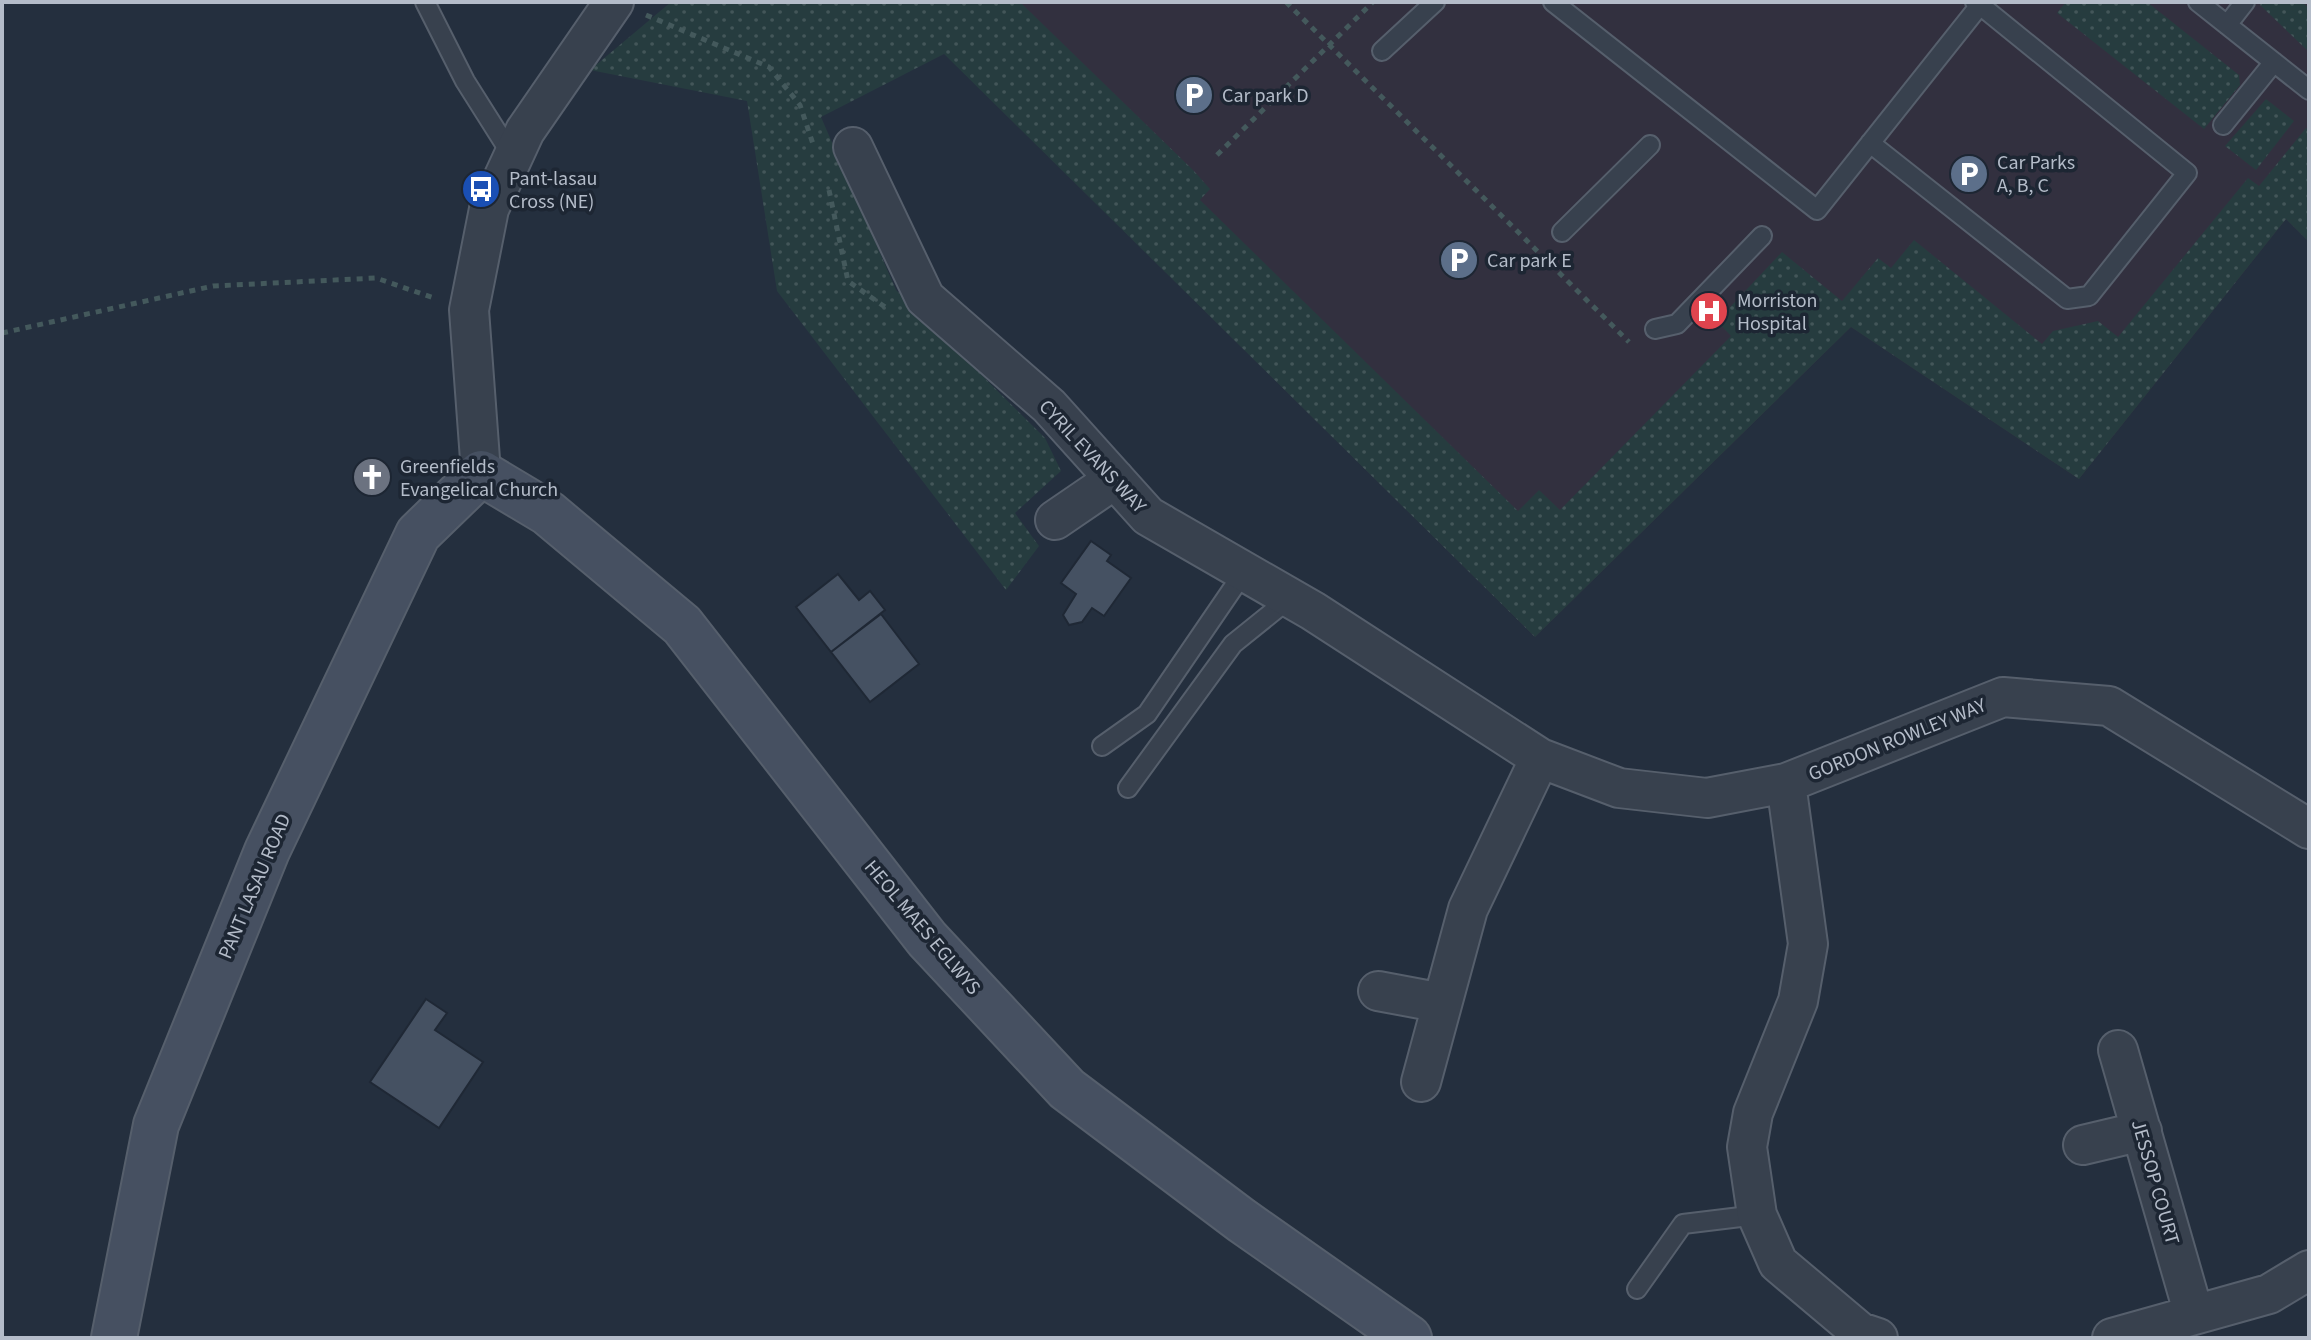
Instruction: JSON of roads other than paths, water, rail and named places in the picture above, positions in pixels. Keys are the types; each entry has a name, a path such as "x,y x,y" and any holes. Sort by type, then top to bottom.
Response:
{"street":[{"path":"481,473 469,310 489,209 525,131 628,8"},
{"name":"CYRIL EVANS WAY","path":"836,153 925,298 1049,406 1148,516 1290,598 1540,758 1619,788 1707,798 1786,783"},
{"name":"PANT LASAU ROAD","path":"114,1338 156,1125 267,851 418,534 481,473"},
{"name":"HEOL MAES EGLWYS","path":"481,473 548,513 682,625 927,939 1067,1089 1241,1220 1409,1338"},
{"path":"1055,520 1115,479"},
{"name":"GORDON ROWLEY WAY","path":"1878,1338 1860,1332 1778,1263 1757,1215 1747,1147 1753,1113 1798,1001 1808,944 1786,783 2003,697 2109,706 2309,829"},
{"path":"1421,1082 1468,909 1540,758"},
{"path":"1378,991 1442,1003"},
{"name":"JESSOP COURT","path":"2118,1050 2194,1315"},
{"path":"2083,1145 2142,1131"},
{"path":"2112,1338 2269,1294 2309,1270"}],"lane":[{"path":"425,2 465,81 513,157"},
{"path":"1382,51 1435,2"},
{"path":"1553,2 1817,210 1977,4 2187,173 2089,296 2067,299 1870,143"},
{"path":"2198,2 2309,90"},
{"path":"2227,25 2245,2"},
{"path":"2223,125 2274,62"},
{"path":"1562,232 1650,145"},
{"path":"1655,329 1677,324 1762,236"},
{"path":"1102,746 1147,714 1244,572"},
{"path":"1128,788 1233,644 1290,598"},
{"path":"1637,1289 1683,1224 1757,1215"}],"place":[{"name":"Car park D","path":"1194,95"},
{"name":"Car Parks A, B, C","path":"1969,174"},
{"name":"Pant-lasau Cross (NE)","path":"481,189"},
{"name":"Car park E","path":"1459,260"},
{"name":"Morriston Hospital","path":"1709,311"},
{"name":"Greenfields Evangelical Church","path":"372,477"}]}
